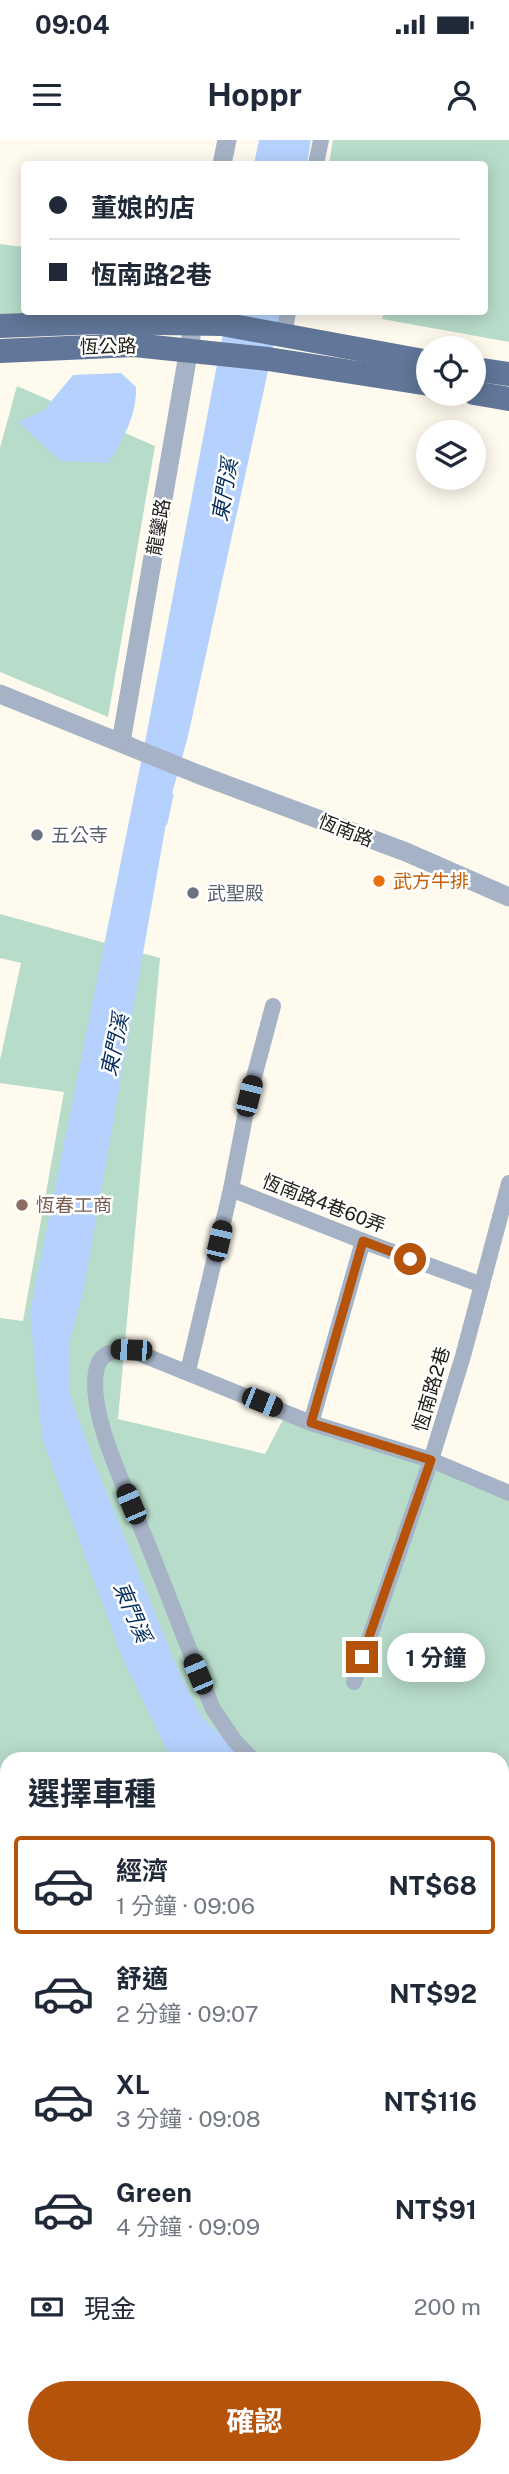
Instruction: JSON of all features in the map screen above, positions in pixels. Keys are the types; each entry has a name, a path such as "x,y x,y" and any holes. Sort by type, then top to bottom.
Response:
{"main road":[{"name":"恆公路","path":"0,326 194,317 222,324 282,327"},
{"path":"282,327 416,359"},
{"name":"恆公路","path":"0,351 134,345 268,359 416,382"},
{"path":"486,371 509,374"},
{"path":"486,395 509,399"}],"street":[{"path":"223,161 227,140"},
{"path":"317,161 321,140"},
{"name":"龍鑾路","path":"129,746 194,317"},
{"path":"0,694 129,746"},
{"name":"恆南路","path":"129,746 406,852 509,897"},
{"path":"188,1371 231,1189 249,1096 273,1006"},
{"name":"恆南路2巷","path":"354,1682 431,1460 509,1183"},
{"name":"恆南路4巷60弄","path":"231,1189 482,1284"},
{"path":"311,1423 363,1241"},
{"path":"245,1752 213,1709 106,1445 96,1396 96,1371 102,1357 112,1350 131,1350 311,1423 431,1460 509,1493"}],"green space":[{"path":"333,140 509,140 509,342 382,319 383,315 488,315 488,161 330,161"},
{"path":"0,244 21,247 21,314 0,315"},
{"path":"17,386 155,446 108,717 0,672 0,448"},
{"path":"0,914 160,958 118,1419 265,1454 287,1412 509,1494 509,1752 0,1752 0,1318 23,1321 64,1092 0,1083 0,1060 21,963 0,958"}],"water":[{"path":"259,140 311,140 308,161 255,161"},
{"path":"226,315 280,315 188,736 170,801 83,1292 70,1340 69,1392 92,1457 180,1675 202,1717 236,1752 168,1752 122,1657 42,1438 30,1312 147,732"},
{"path":"121,373 136,387 136,397 128,427 108,463 61,461 18,422 43,411 73,375"}],"waterway":[{"name":"東門溪","path":"165,823 171,795"}],"place":[{"name":"五公寺","path":"37,835"},
{"name":"武方牛排","path":"379,881"},
{"name":"武聖殿","path":"193,893"},
{"name":"恆春工商","path":"22,1205"}],"route":[{"path":"362,1657 431,1460 311,1423 363,1241 410,1259"}]}
